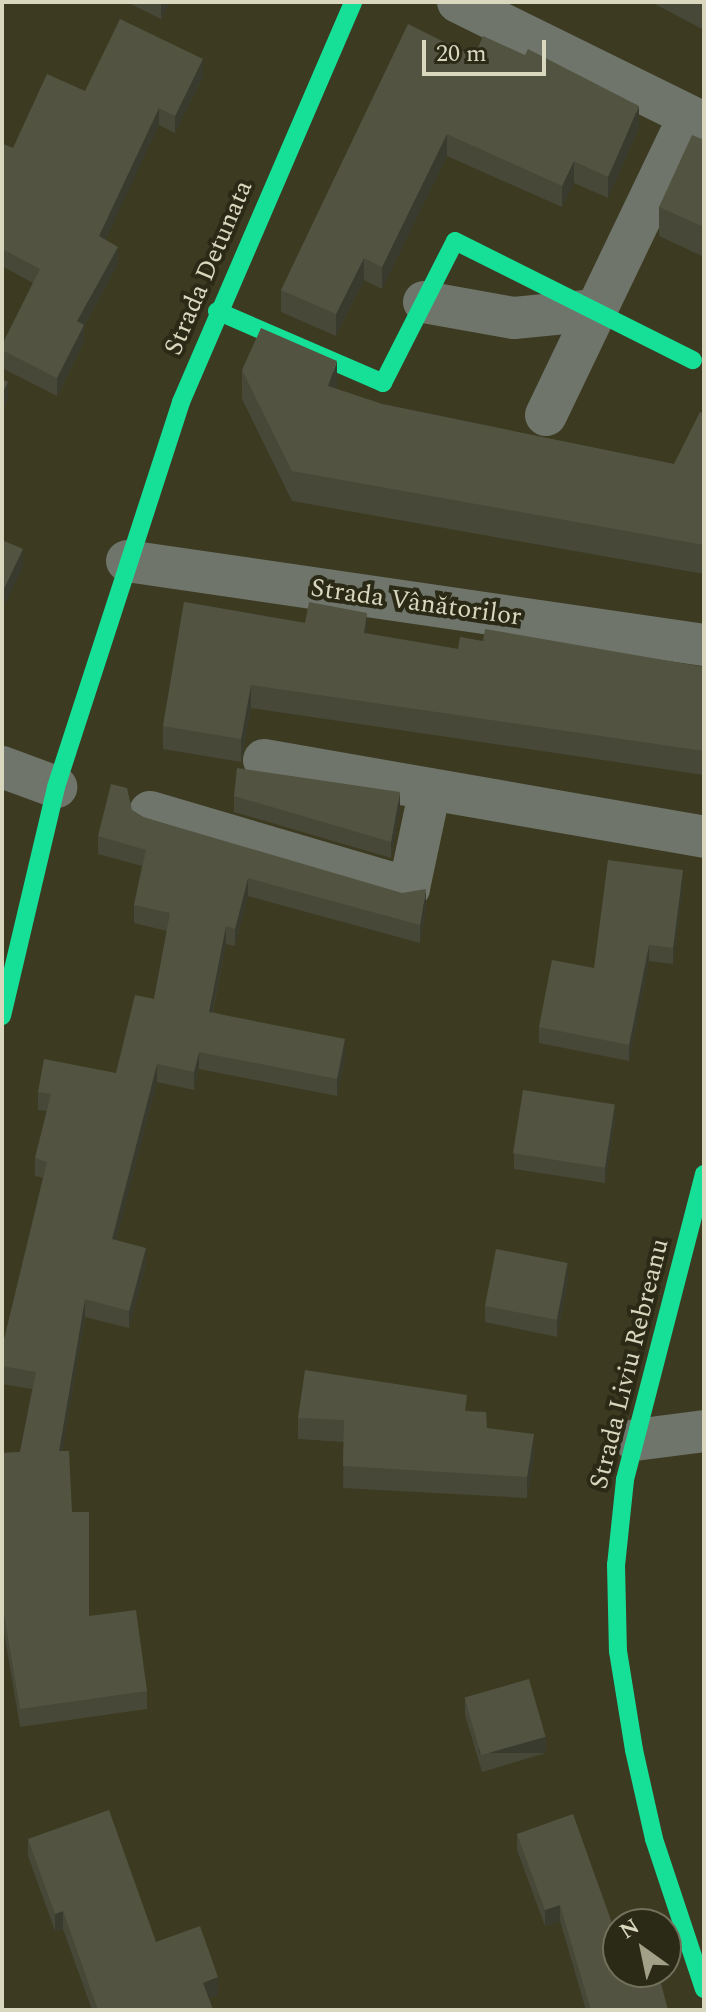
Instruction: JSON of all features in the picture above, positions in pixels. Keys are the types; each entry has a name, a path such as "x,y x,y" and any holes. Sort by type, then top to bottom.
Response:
{"street":[{"name":"Strada Detunata","path":"2,1016 56,787 127,561 217,311 353,2"},
{"path":"458,2 697,119 596,310 546,415"},
{"path":"217,311 383,383 455,241 693,360"},
{"path":"424,302 514,318 596,310"},
{"name":"Strada Vânătorilor","path":"127,561 704,645"},
{"path":"264,760 704,837"},
{"path":"2,767 56,787"},
{"path":"150,812 409,888 430,789"},
{"name":"Strada Liviu Rebreanu","path":"704,1174 696,1238 635,1440 616,1565 618,1651 654,1839 704,1989"},
{"path":"635,1440 704,1431"}],"building":[{"path":"120,19 203,59 175,116 159,108 99,236 118,247 77,321 84,325 57,378 2,350 40,269 2,249 2,147 3,144 13,148 47,74 85,91"},
{"path":"408,24 474,57 483,36 525,55 528,49 639,106 608,177 574,161 562,186 447,134 382,267 364,258 336,314 281,290"},
{"path":"692,135 704,140 704,227 659,207"},
{"path":"261,328 337,361 328,386 382,404 674,464 700,412 704,414 704,545 292,471 242,370"},
{"path":"2,379 8,382 2,394"},
{"path":"2,540 23,549 2,593"},
{"path":"184,602 305,623 309,602 367,613 364,633 458,649 460,637 483,641 485,629 704,667 704,751 251,685 241,739 163,726"},
{"path":"237,768 400,792 391,842 234,796"},
{"path":"111,784 127,788 132,810 143,817 402,893 426,889 420,925 248,878 235,929 226,926 209,1012 345,1039 337,1079 199,1052 194,1072 157,1064 112,1239 146,1248 129,1311 85,1299 59,1451 69,1451 72,1512 89,1512 89,1616 136,1610 147,1691 20,1709 2,1602 2,1453 20,1452 36,1372 2,1366 2,1348 47,1162 35,1158 51,1094 38,1092 44,1059 116,1073 135,995 154,999 170,913 134,905 146,850 98,836"},
{"path":"608,860 683,870 673,948 649,945 629,1045 539,1027 552,960 594,968"},
{"path":"523,1090 615,1105 605,1168 513,1153"},
{"path":"496,1249 568,1263 557,1320 485,1306"},
{"path":"305,1370 467,1395 465,1411 486,1412 487,1428 534,1434 527,1477 343,1466 344,1420 298,1418"},
{"path":"529,1679 546,1737 481,1755 465,1697"},
{"path":"109,1810 156,1942 200,1926 218,1977 203,1983 213,2010 98,2010 63,1911 55,1914 28,1839"},
{"path":"573,1814 607,1908 602,1908 602,1988 662,1988 668,2010 591,2010 560,1905 545,1910 517,1834"}],"traffic: fast":[{"path":"2,1016 56,787 181,402 353,2"},
{"path":"217,311 383,383 455,241 693,360"},
{"path":"704,1174 625,1480 616,1565 618,1651 634,1750 654,1839 704,1989"}]}
